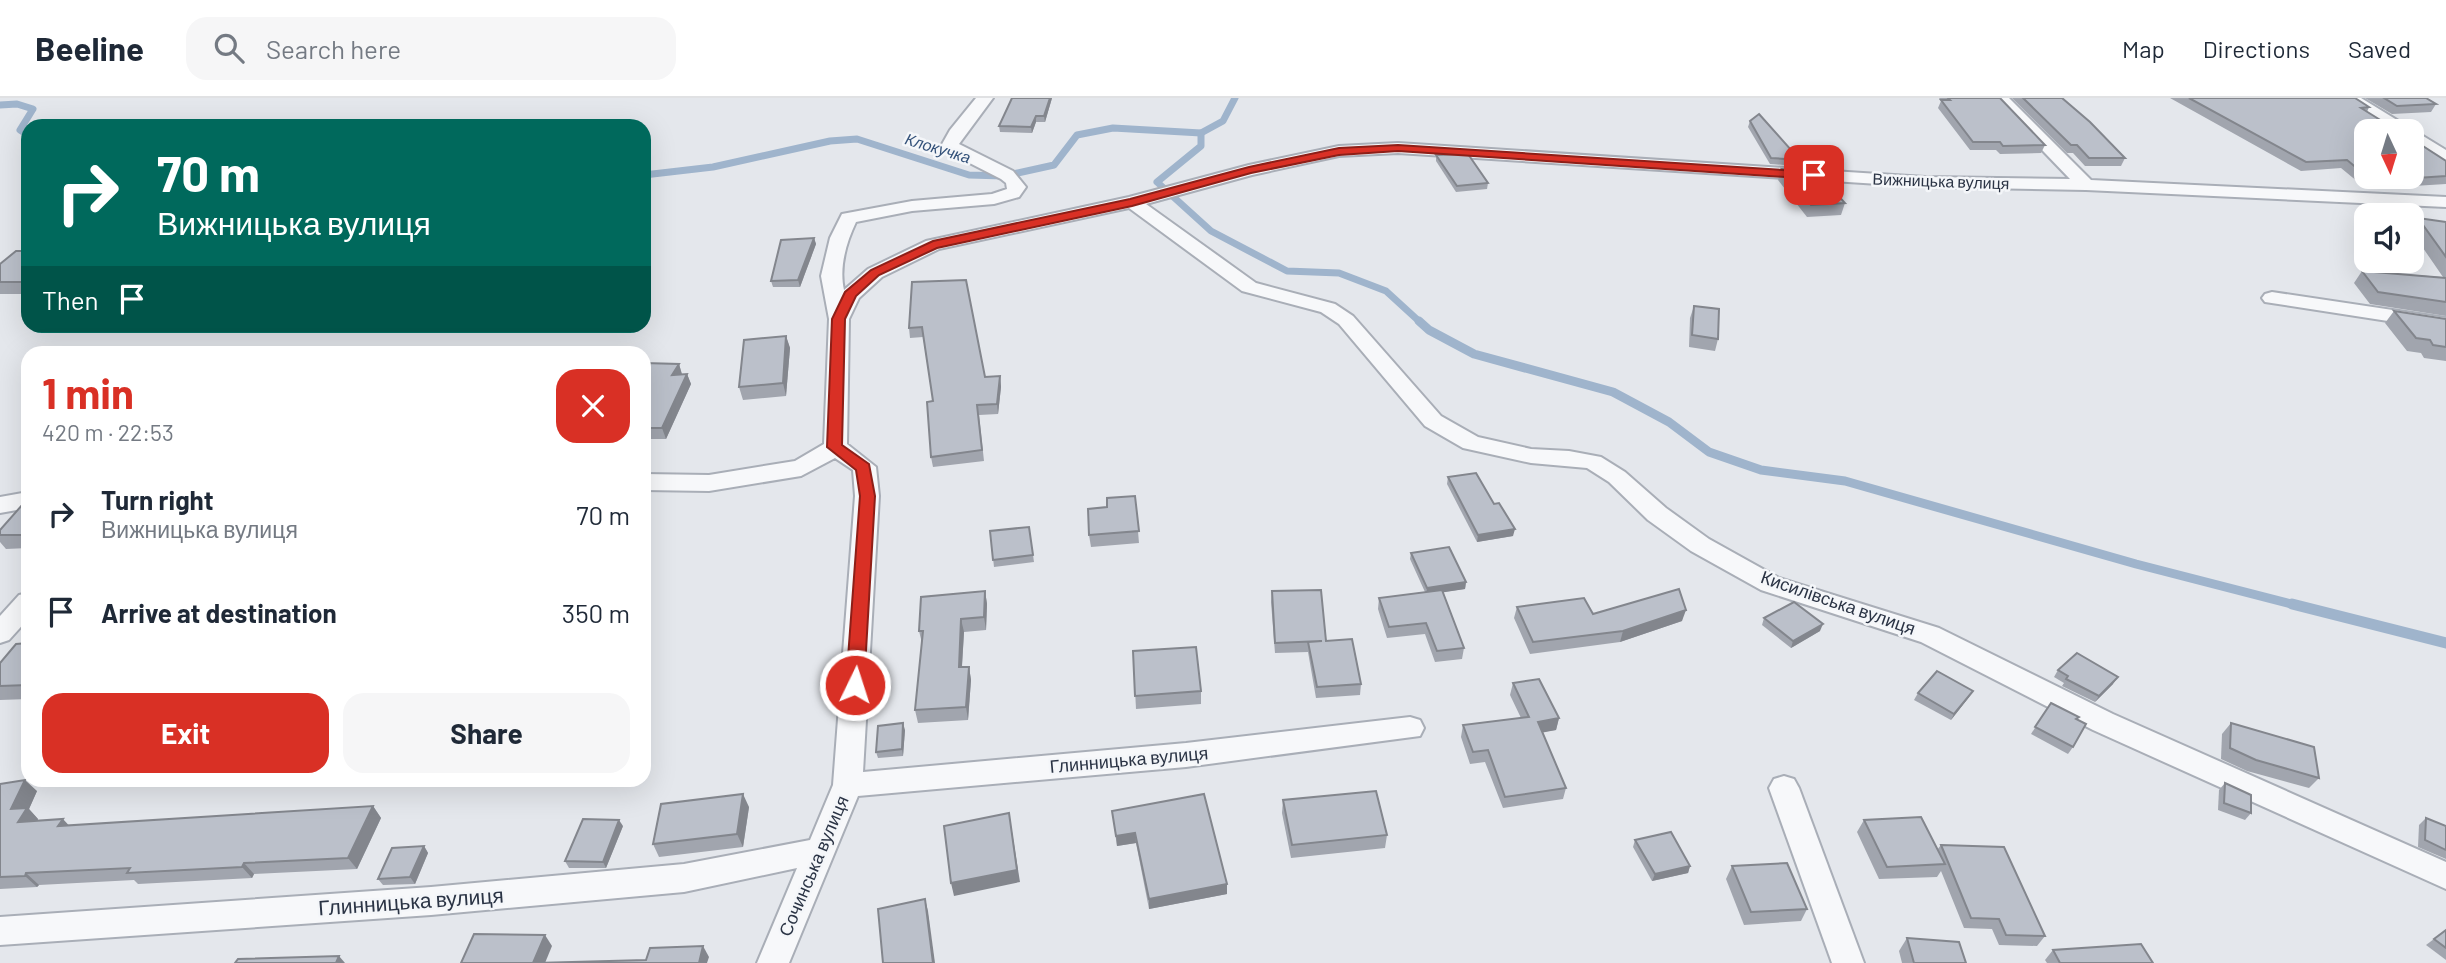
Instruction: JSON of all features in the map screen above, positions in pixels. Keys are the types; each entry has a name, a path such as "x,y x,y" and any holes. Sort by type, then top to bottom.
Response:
{"street":[{"path":"839,319 831,276 839,238 849,218 912,206 995,199 1013,193 1017,187 1010,176 950,146 956,134 985,98"},
{"path":"2000,98 2087,185"},
{"path":"2350,98 2384,119"},
{"path":"2424,143 2446,157"},
{"name":"Вижницька вулиця","path":"835,447 839,319 850,295 875,273 933,245 1140,200 1188,186 1339,151 1398,148 1926,182 2087,185 2446,202"},
{"name":"Кисилівська вулиця","path":"1140,200 1249,287 1328,308 1346,320 1433,421 1471,443 1531,456 1593,462 1617,477 1657,514 1700,545 1770,584 1876,615 1930,635 2104,722 2446,876"},
{"path":"2272,298 2446,324"},
{"path":"651,482 709,483 801,468 835,447"},
{"name":"Сочинська вулиця","path":"773,963 848,785 867,496 864,467 835,447"},
{"path":"0,505 21,501"},
{"path":"0,633 21,610"},
{"name":"Глинницька вулиця","path":"848,785 1186,755 1410,729"},
{"path":"1784,788 1848,963"},
{"name":"Глинницька вулиця","path":"0,931 431,901 684,878 819,851"}],"building":[{"path":"1012,98 1050,98 1044,116 1036,116 1031,127 999,126"},
{"path":"1948,98 2000,98 2045,145 2003,146 2000,142 1973,142 1941,100 1950,100"},
{"path":"2023,98 2062,98 2125,158 2089,158 2077,145 2071,145"},
{"path":"2189,98 2355,98 2369,107 2361,108 2379,119 2354,119 2354,166 2347,160 2306,162"},
{"path":"2384,98 2426,98 2436,104 2397,106"},
{"path":"1759,114 1800,160 1771,158 1750,121"},
{"path":"2424,147 2446,161 2446,176 2424,177"},
{"path":"1468,154 1488,183 1457,186 1436,155"},
{"path":"1782,169 1816,171 1845,203 1811,205"},
{"path":"2424,219 2446,222 2446,257 2424,226"},
{"path":"814,238 798,280 771,281 781,240"},
{"path":"16,251 21,251 21,282 0,282 0,264"},
{"path":"2364,273 2446,278 2446,302 2378,292"},
{"path":"966,280 985,377 1000,376 997,404 977,405 982,450 931,457 927,402 933,401 922,327 909,328 912,282"},
{"path":"1694,306 1719,309 1718,339 1692,335"},
{"path":"2394,311 2446,319 2446,347 2433,345 2430,340 2416,338"},
{"path":"786,336 783,383 739,387 744,340"},
{"path":"651,363 679,364 672,375 687,374 662,428 651,428"},
{"path":"1476,473 1494,504 1499,503 1515,529 1478,535 1448,477"},
{"path":"1135,496 1139,531 1089,535 1088,509 1107,507 1107,498"},
{"path":"21,506 21,535 0,535 0,530"},
{"path":"1029,527 1033,555 993,560 990,531"},
{"path":"1449,547 1466,582 1427,588 1411,553"},
{"path":"1679,589 1686,610 1623,631 1533,642 1517,607 1584,598 1593,614"},
{"path":"1321,590 1326,641 1352,639 1361,684 1317,687 1308,642 1322,641 1275,643 1272,591"},
{"path":"1442,590 1464,648 1437,651 1426,623 1389,627 1379,598"},
{"path":"985,591 984,617 961,619 959,667 969,667 966,707 915,710 923,631 919,631 921,597"},
{"path":"1794,602 1823,624 1793,641 1764,618"},
{"path":"16,644 21,644 21,685 0,686 0,663"},
{"path":"1196,647 1201,691 1135,696 1133,651"},
{"path":"2077,653 2118,677 2099,696 2066,679 2068,676 2058,670"},
{"path":"1937,671 1973,691 1954,714 1918,693"},
{"path":"1539,679 1559,718 1538,722 1566,788 1505,797 1488,750 1473,752 1463,725 1529,717 1513,683"},
{"path":"2051,703 2079,717 2076,719 2086,724 2073,747 2035,727"},
{"path":"903,723 902,749 876,752 878,726"},
{"path":"2231,723 2314,747 2319,778 2256,760 2230,748"},
{"path":"21,781 22,787 11,809 27,808 18,822 63,819 58,826 373,806 348,858 244,863 242,867 127,873 130,868 26,873 25,876 0,877 0,784"},
{"path":"2225,783 2251,795 2251,813 2224,803"},
{"path":"1376,791 1387,835 1292,845 1283,800"},
{"path":"743,794 737,834 653,844 661,804"},
{"path":"1204,794 1227,884 1149,899 1135,833 1116,836 1112,811"},
{"path":"1009,813 1017,870 951,883 944,826"},
{"path":"1921,817 1945,864 1887,867 1864,820"},
{"path":"2426,818 2446,826 2446,850 2425,840"},
{"path":"583,819 619,820 603,862 565,861"},
{"path":"1671,832 1690,866 1655,874 1635,840"},
{"path":"1941,845 2004,847 2045,936 2006,935 1999,919 1971,918"},
{"path":"424,846 410,877 378,879 392,848"},
{"path":"1787,863 1807,909 1751,912 1732,866"},
{"path":"925,899 933,963 883,963 878,909"},
{"path":"2446,930 2446,948 2434,939"},
{"path":"474,934 545,935 533,963 461,963"},
{"path":"1907,938 1959,942 1966,963 1914,963"},
{"path":"2141,944 2153,963 2060,963 2053,950"},
{"path":"703,946 699,963 535,963 646,960 650,948"},
{"path":"339,956 336,963 235,963 238,959"}],"waterway":[{"name":"Клокучка","path":"1201,133 1223,121 1235,98"},
{"name":"Клокучка","path":"0,105 17,104 33,109 27,119"},
{"name":"Клокучка","path":"651,174 713,167 830,141 857,139 969,175 1004,176 1054,165 1077,135 1113,128 1201,133"},
{"path":"1201,133 1201,146 1157,182 1211,231 1287,271 1339,273 1386,291 1421,323"},
{"path":"1419,321 1429,330 1474,354 1613,392 1669,422 1709,452 1761,470 1845,481 2136,564 2299,606"},
{"path":"2292,604 2446,643"}],"route":[{"path":"855,685 867,496 864,467 835,447 839,319 850,295 875,273 933,245 1132,202 1249,170 1339,151 1398,148 1814,175"}]}
